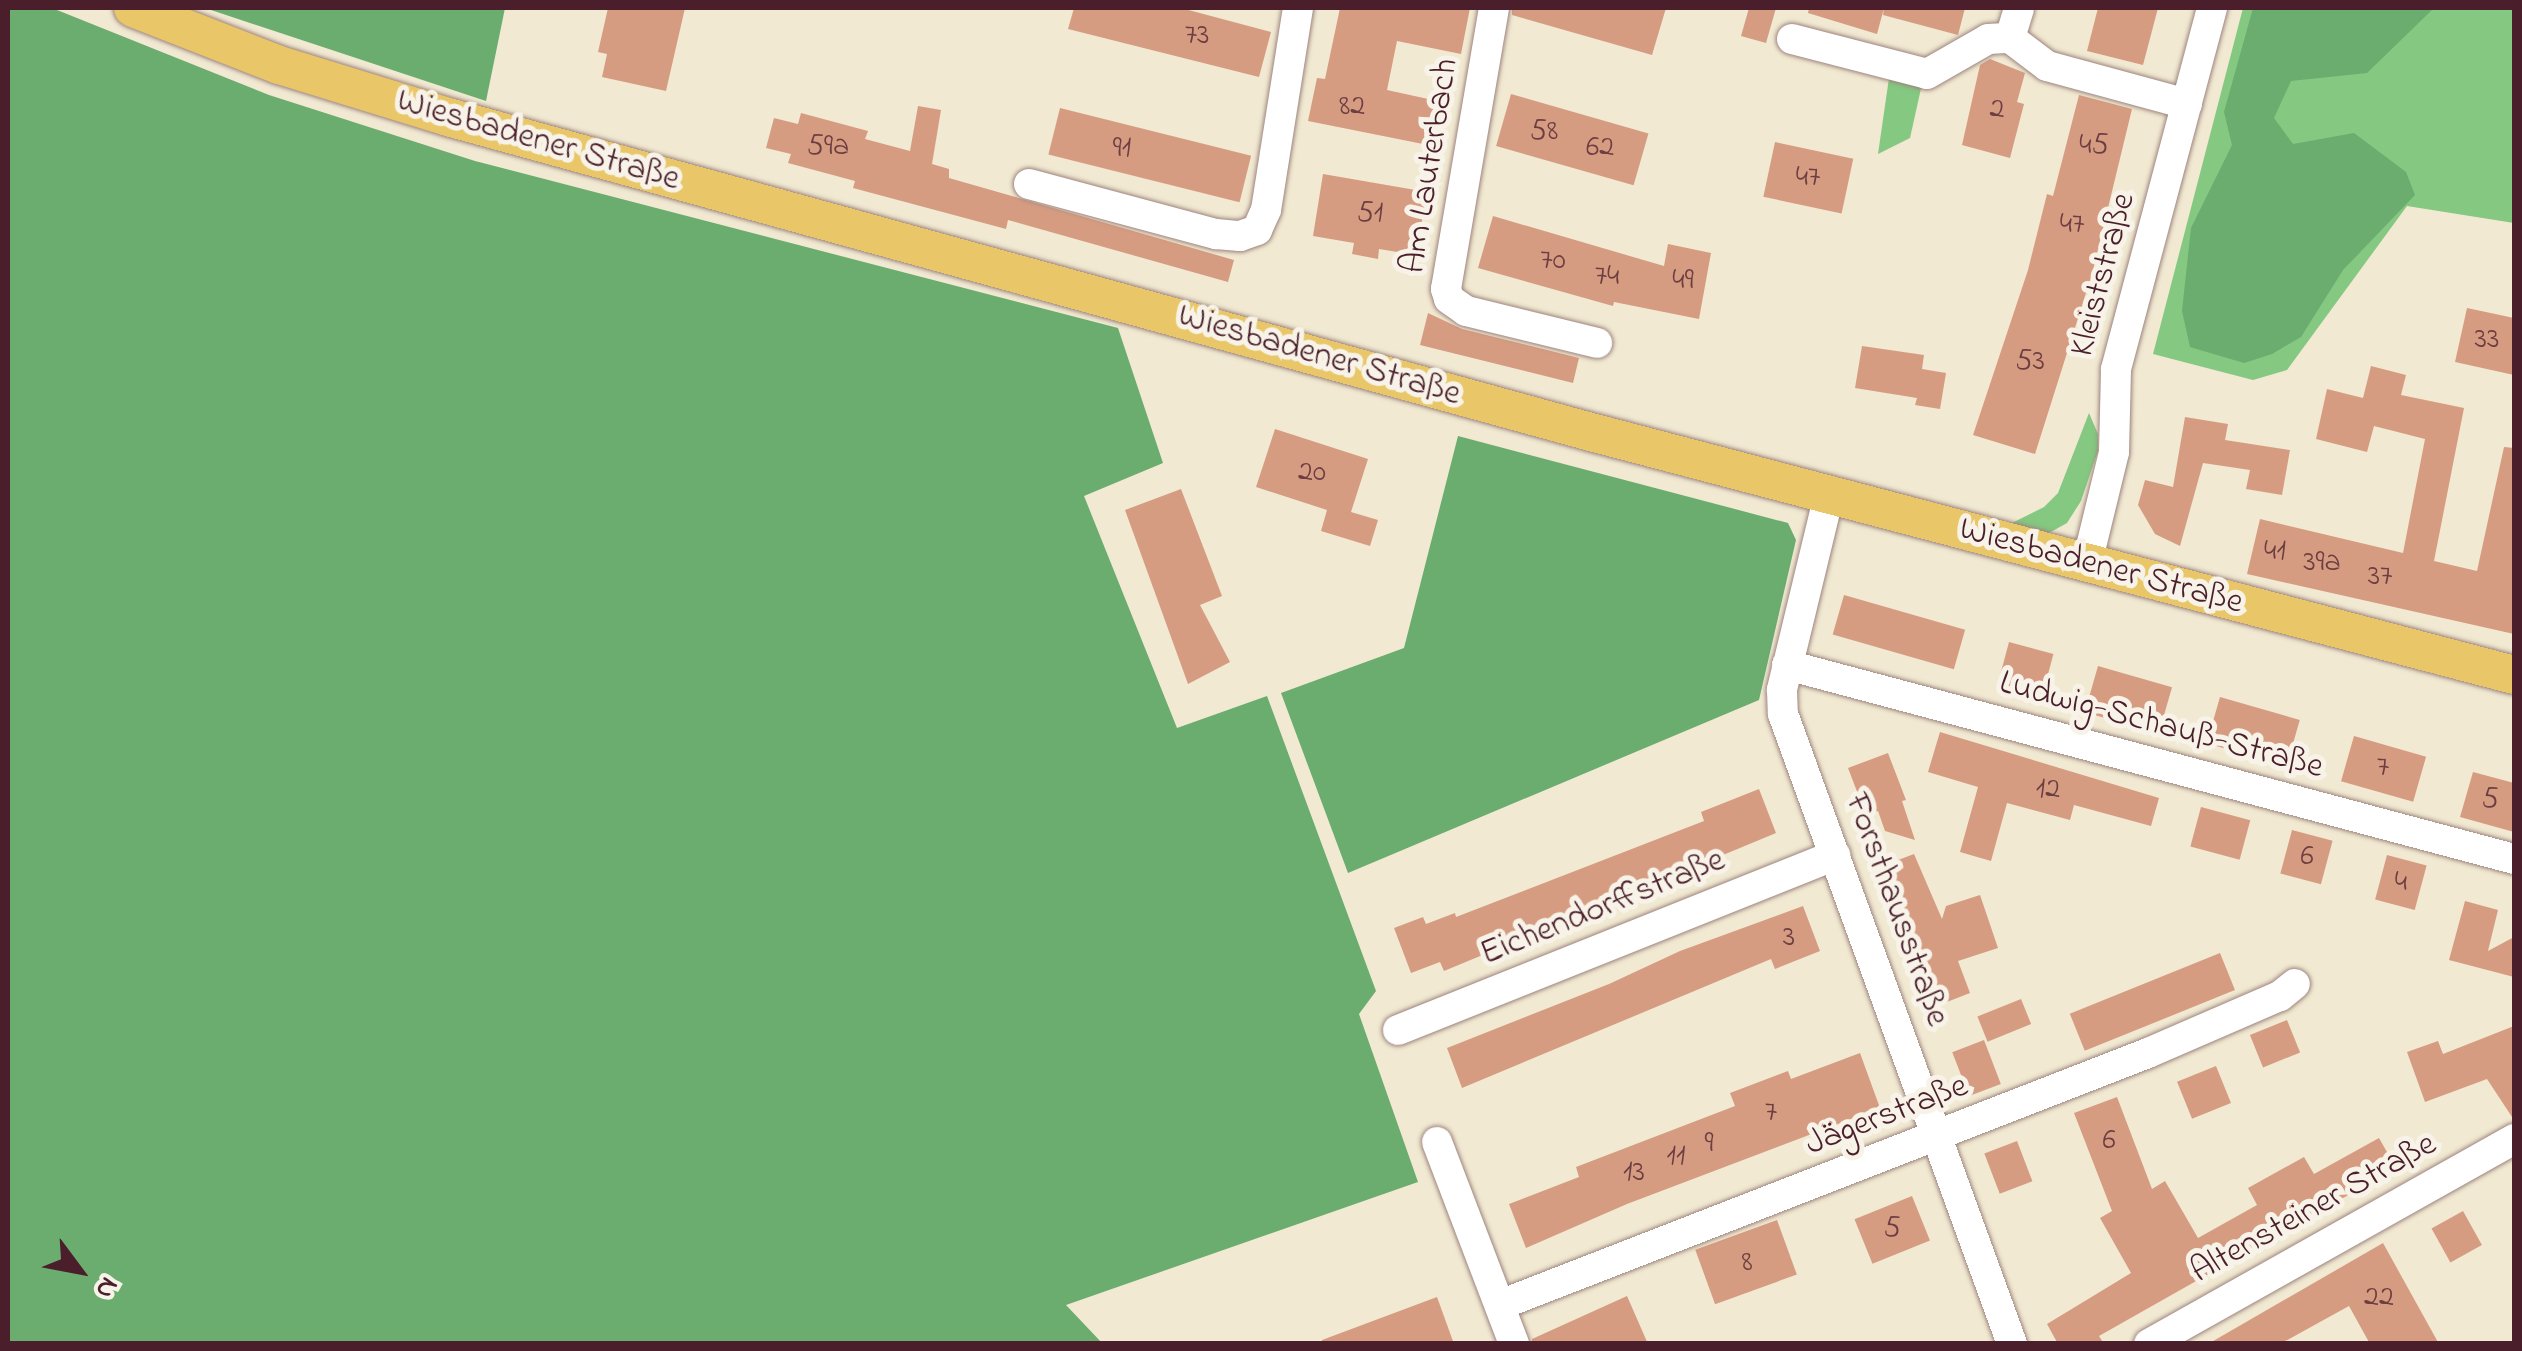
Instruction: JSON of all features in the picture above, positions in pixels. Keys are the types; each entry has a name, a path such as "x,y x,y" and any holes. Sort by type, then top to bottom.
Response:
{"main road":[{"name":"Wiesbadener Straße","path":"133,8 279,65 448,117 1830,495 2514,675"}],"street":[{"path":"1030,184 1216,234 1240,236 1256,230 1266,210 1298,8"},
{"name":"Am Lauterbach","path":"1494,8 1446,289 1449,299 1466,312 1597,343"},
{"path":"2010,38 2019,8"},
{"name":"Kleiststraße","path":"2087,563 2114,452 2116,369 2212,8"},
{"path":"1792,40 1926,74 1988,39 2010,38 2047,66 2187,104"},
{"name":"Forsthausstraße","path":"1830,495 1787,665 1783,714 1940,1137 2012,1344"},
{"name":"Ludwig-Schauß-Straße","path":"1787,665 2514,859"},
{"name":"Eichendorffstraße","path":"1398,1030 1836,855"},
{"name":"Jägerstraße","path":"1500,1305 1940,1137 2280,996 2295,984"},
{"name":"Altensteiner Straße","path":"2149,1344 2514,1139"},
{"path":"1437,1142 1514,1344"}],"green space":[{"path":"8,8 52,8 269,95 475,161 1118,328 1163,463 1084,496 1177,728 1267,696 1376,991 1359,1014 1418,1182 1066,1305 1102,1343 8,1343"},
{"path":"205,8 505,8 486,101"},
{"path":"2243,8 2514,8 2514,223 2407,206 2287,370 2253,380 2153,354"},
{"path":"2253,8 2434,8 2367,73 2291,81 2274,118 2293,144 2354,133 2406,172 2415,195 2343,270 2301,337 2272,354 2244,363 2190,347 2182,311 2191,228 2232,145 2224,112"},
{"path":"1889,78 1922,84 1910,138 1878,154"},
{"path":"2089,413 2098,434 2098,451 2081,501 2067,523 2049,533 2012,523 2044,507 2058,493"},
{"path":"1458,436 1788,523 1796,540 1759,700 1348,873 1281,693 1404,648"}],"building":[{"path":"608,8 685,8 666,91 602,77 607,54 598,52"},
{"path":"1074,8 1181,8 1271,32 1259,77 1068,29"},
{"path":"1340,8 1470,8 1461,54 1397,41 1387,90 1442,102 1433,146 1308,121 1317,78 1325,79"},
{"path":"1512,8 1666,8 1652,55 1512,15"},
{"path":"1749,8 1776,8 1766,43 1741,36"},
{"path":"1809,8 1884,8 1877,34 1808,13"},
{"path":"1884,8 1965,8 1958,35 1883,15"},
{"path":"2098,8 2158,8 2143,65 2087,51"},
{"path":"1990,59 2025,73 2017,102 2024,104 2010,158 1962,145 1980,65"},
{"path":"1511,94 1648,133 1634,185 1496,146"},
{"path":"2079,95 2132,109 2092,274 2035,454 1973,435 2028,270 2047,194 2053,196"},
{"path":"918,106 941,110 932,164 949,169 949,178 1234,260 1228,282 1008,220 1006,229 853,188 855,181 788,163 791,154 766,148 774,118 798,124 801,113 868,131 865,139 910,151"},
{"path":"1060,108 1251,156 1240,202 1048,155"},
{"path":"1775,142 1853,159 1842,213 1763,197"},
{"path":"1323,174 1427,192 1416,255 1379,249 1378,259 1352,254 1354,243 1313,236"},
{"path":"1493,216 1664,266 1668,244 1711,253 1699,319 1614,302 1613,306 1478,268"},
{"path":"2467,308 2514,318 2514,375 2455,362"},
{"path":"1428,313 1462,329 1579,358 1573,383 1420,345"},
{"path":"1862,346 1924,355 1922,369 1946,373 1940,409 1915,405 1917,398 1855,388"},
{"path":"2371,366 2406,375 2401,395 2464,408 2434,561 2477,571 2504,447 2514,448 2514,634 2247,574 2260,519 2403,553 2425,439 2374,426 2367,452 2316,439 2327,389 2363,398"},
{"path":"2185,417 2228,424 2225,440 2290,450 2282,495 2246,489 2250,470 2203,463 2180,546 2155,534 2138,505 2145,480 2173,487"},
{"path":"1275,429 1368,459 1351,512 1378,520 1370,546 1321,531 1327,510 1256,487"},
{"path":"1181,489 1222,596 1200,605 1230,662 1188,684 1125,510"},
{"path":"1844,595 1965,630 1954,669 1833,634"},
{"path":"2009,642 2053,654 2042,698 1997,686"},
{"path":"2098,666 2172,687 2159,733 2085,712"},
{"path":"2220,697 2300,720 2287,766 2207,743"},
{"path":"1940,732 2159,798 2151,826 2074,805 2070,820 2007,803 1991,861 1960,852 1978,787 1928,772"},
{"path":"2354,736 2426,757 2413,802 2341,781"},
{"path":"1888,753 1906,800 1902,801 1915,840 1885,831 1878,811 1866,815 1848,768"},
{"path":"2473,772 2514,783 2514,832 2460,817"},
{"path":"1759,789 1776,833 1444,971 1440,962 1411,973 1394,928 1423,917 1426,924 1455,913 1456,917 1704,821 1701,812"},
{"path":"2201,807 2250,820 2240,860 2190,847"},
{"path":"2292,830 2333,841 2321,884 2280,873"},
{"path":"1914,854 1942,919 1946,906 1980,895 1998,948 1958,961 1970,993 1934,1007 1885,865"},
{"path":"2387,855 2427,866 2415,910 2375,899"},
{"path":"2465,901 2498,910 2488,951 2514,937 2514,977 2449,960"},
{"path":"1803,906 1820,951 1775,969 1771,959 1462,1088 1447,1048 1609,984 1680,951"},
{"path":"2220,953 2235,990 2085,1051 2070,1014"},
{"path":"2021,999 2031,1024 1988,1042 1977,1017"},
{"path":"2287,1020 2300,1052 2263,1067 2250,1035"},
{"path":"2514,1026 2514,1120 2487,1079 2425,1102 2407,1052 2438,1041 2443,1054"},
{"path":"1984,1040 2001,1084 1969,1096 1952,1052"},
{"path":"1860,1053 1880,1108 1627,1204 1526,1248 1509,1204 1579,1177 1576,1167 1735,1106 1730,1093 1788,1071 1791,1079"},
{"path":"2216,1066 2231,1103 2192,1119 2177,1082"},
{"path":"2117,1097 2152,1189 2165,1181 2198,1238 2257,1205 2248,1188 2304,1157 2314,1174 2379,1138 2396,1168 2099,1336 2104,1344 2058,1344 2047,1324 2131,1273 2100,1218 2112,1211 2074,1113"},
{"path":"2017,1141 2032,1181 2000,1194 1984,1154"},
{"path":"1912,1196 1930,1241 1872,1264 1855,1219"},
{"path":"2463,1211 2482,1245 2450,1263 2432,1228"},
{"path":"1777,1220 1797,1275 1715,1304 1695,1250"},
{"path":"2383,1243 2439,1344 2370,1344 2349,1306 2280,1344 2208,1344"},
{"path":"1627,1296 1648,1344 1532,1344 1532,1339"},
{"path":"1437,1297 1454,1344 1322,1344 1322,1340"}]}
